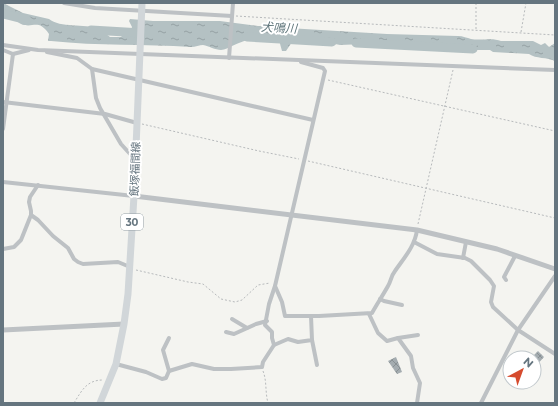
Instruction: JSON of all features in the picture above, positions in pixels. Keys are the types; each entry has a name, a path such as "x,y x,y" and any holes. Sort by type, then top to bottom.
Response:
{"main road":[{"name":"飯塚福間線","path":"100,403 116,364 124,324 130,266 134,196 142,9"}],"street":[{"path":"64,3 95,8 142,9 232,16"},
{"path":"229,58 233,3"},
{"path":"3,45 77,58 92,69 313,120"},
{"path":"3,50 12,54 29,50 38,50 555,70"},
{"path":"3,129 5,102 12,54"},
{"path":"274,345 272,332 266,325 269,304 276,284 325,71 323,68 291,60"},
{"path":"92,69 96,98 121,144 131,155 135,156"},
{"path":"5,102 105,114 137,122"},
{"path":"3,182 292,214 417,230 496,249 555,270"},
{"path":"3,249 14,247 21,240 31,211 29,202 30,197 38,185"},
{"path":"30,215 42,223 53,236 68,248 74,259 78,262 83,264 118,262 130,266"},
{"path":"276,284 285,316 372,313 389,284 394,272 414,242 417,230"},
{"path":"414,242 437,254 463,258 471,261 494,286 491,302 493,307 518,330 555,354"},
{"path":"463,258 466,242"},
{"path":"506,280 504,277 505,272 515,256"},
{"path":"481,403 518,330 555,276"},
{"path":"380,299 384,302 402,305"},
{"path":"369,314 378,334 387,341 418,335"},
{"path":"311,316 312,340 317,365"},
{"path":"232,319 247,328"},
{"path":"226,332 234,334 256,324 267,321"},
{"path":"3,330 124,324"},
{"path":"116,364 146,372 162,379 166,378 169,371 163,350 169,338"},
{"path":"398,338 411,356 420,383 418,403"},
{"path":"169,371 192,364 214,369 231,370 262,367 263,362 274,345 288,339 298,342 312,340"}],"path":[{"path":"476,3 476,30"},
{"path":"521,32 526,3"},
{"path":"232,16 555,35"},
{"path":"417,230 425,189 454,67"},
{"path":"324,79 555,131"},
{"path":"137,122 555,218"},
{"path":"130,266 133,269 203,284 221,299 235,302 242,300 258,285 276,284"},
{"path":"262,367 265,376 265,391 268,403"},
{"path":"74,403 83,388 89,383 99,380 110,380"}],"water":[{"path":"3,3 23,13 49,19 59,24 98,28 110,37 130,35 132,27 129,21 130,19 153,21 220,21 288,28 387,34 460,36 471,39 494,39 501,41 533,41 541,45 545,43 549,47 555,43 555,61 535,57 529,54 493,52 490,50 467,50 457,46 426,46 389,43 340,45 316,40 292,42 286,51 282,51 279,40 267,37 249,39 221,50 203,45 191,47 86,44 48,41 49,34 42,26 25,25 20,23 12,15 3,11"}],"building":[{"path":"396,357 402,372 397,374 388,361"}],"waterway":[{"name":"犬鳴川","path":"3,14 27,20"},
{"name":"犬鳴川","path":"91,30 142,33"},
{"name":"犬鳴川","path":"247,37 332,42"},
{"name":"犬鳴川","path":"356,43 473,49"}]}
